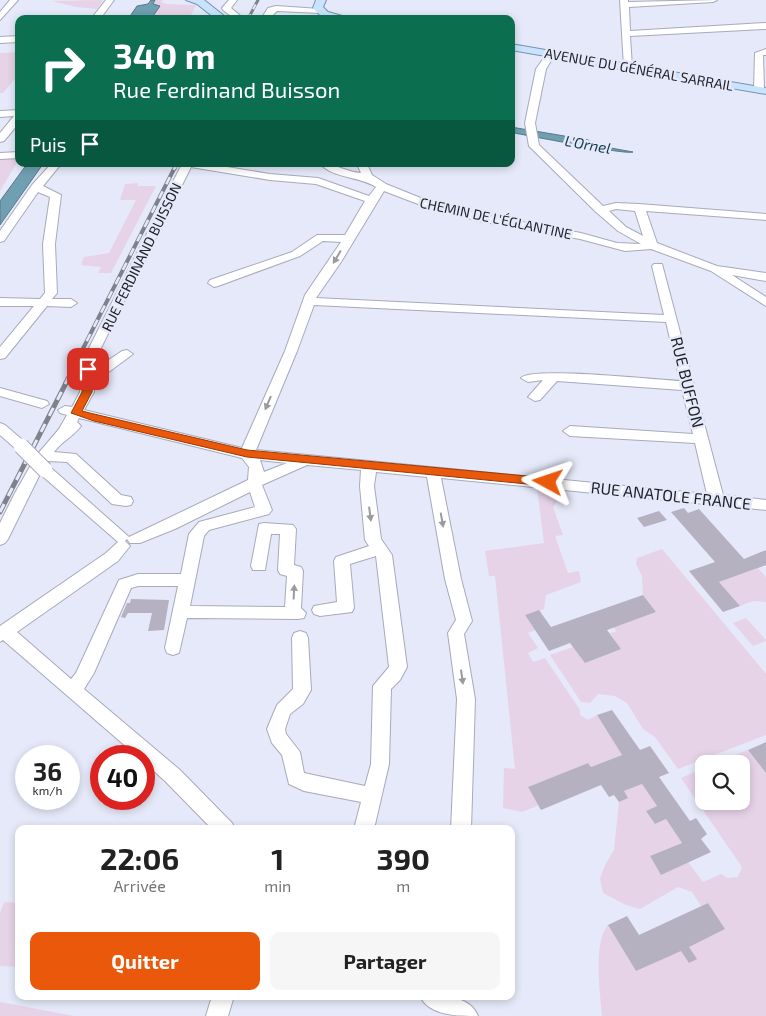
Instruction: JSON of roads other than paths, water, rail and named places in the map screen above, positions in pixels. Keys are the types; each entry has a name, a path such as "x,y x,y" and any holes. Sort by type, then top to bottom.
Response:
{"main road":[{"path":"321,0 318,8 320,11 334,15"},
{"path":"197,1 217,15"},
{"name":"AVENUE DU GÉNÉRAL SARRAIL","path":"515,48 762,90"}],"street":[{"path":"0,18 14,0"},
{"path":"98,15 110,0"},
{"path":"233,0 226,8 235,15"},
{"path":"628,67 624,2 713,0"},
{"path":"110,15 120,2"},
{"path":"268,15 271,10 280,8 320,11"},
{"path":"626,34 766,26"},
{"path":"0,40 15,39"},
{"path":"762,90 758,58 759,53 766,52"},
{"path":"551,54 541,69 530,133 540,152 600,210 639,239 715,270 766,302"},
{"path":"0,139 12,114"},
{"path":"0,156 15,155"},
{"path":"0,238 36,187 53,167"},
{"name":"RUE FERDINAND BUISSON","path":"0,539 44,456 66,429 71,412 87,392 89,380 88,364 186,167"},
{"path":"212,167 318,181 370,200"},
{"path":"331,167 348,175 368,177"},
{"path":"363,167 368,177"},
{"name":"CHEMIN DE L'ÉGLANTINE","path":"368,177 407,198 447,210 582,236 611,245 637,248 652,245"},
{"path":"271,528 254,482 257,475 256,464 247,454 291,351 309,300 348,239 370,200 382,186"},
{"path":"0,355 51,293 49,244 56,195 36,187"},
{"path":"600,210 616,206 766,217"},
{"path":"639,208 652,245"},
{"path":"214,283 296,254 321,237 348,239"},
{"path":"611,245 630,243 639,239"},
{"name":"RUE BUFFON","path":"658,266 716,499"},
{"path":"715,270 731,270 766,277"},
{"path":"309,300 672,320"},
{"path":"0,302 71,303"},
{"path":"89,380 127,354"},
{"path":"528,378 554,376 689,386"},
{"path":"535,397 554,376"},
{"path":"0,392 42,404"},
{"name":"RUE ANATOLE FRANCE","path":"71,412 247,454 313,462 766,505"},
{"path":"66,429 94,417"},
{"path":"0,428 98,518 126,541"},
{"path":"570,431 702,439"},
{"path":"44,456 71,457 117,500 126,501"},
{"path":"221,825 173,776 2,633 112,557 126,541 170,526 281,470 313,462"},
{"path":"365,825 380,764 382,686 394,675 398,667 384,555 373,540 366,486 369,466"},
{"path":"433,472 453,579 464,621 456,632 466,698 461,825"},
{"path":"173,648 199,529 264,510"},
{"path":"180,612 296,614 295,571 286,570 288,529 264,528 260,566"},
{"path":"320,610 346,608 342,561 348,557 366,554 379,548"},
{"path":"71,689 80,681 85,673 120,592 141,587 186,584"},
{"path":"300,638 302,690 297,699 283,710 276,730 278,738 290,752 294,774 298,780 304,783 372,796"},
{"path":"217,1016 222,1000"},
{"path":"439,1000 467,1016"}],"water":[{"path":"151,0 155,0 153,4 160,6 154,15 131,15 137,6 148,4"},
{"name":"L'Ornel","path":"515,128 588,140 600,146 633,152 597,148 515,133"},
{"path":"25,167 41,167 0,225 0,201"}],"railway":[{"path":"250,15 258,0"},
{"path":"65,384 175,167"},
{"path":"0,512 66,383"}]}
